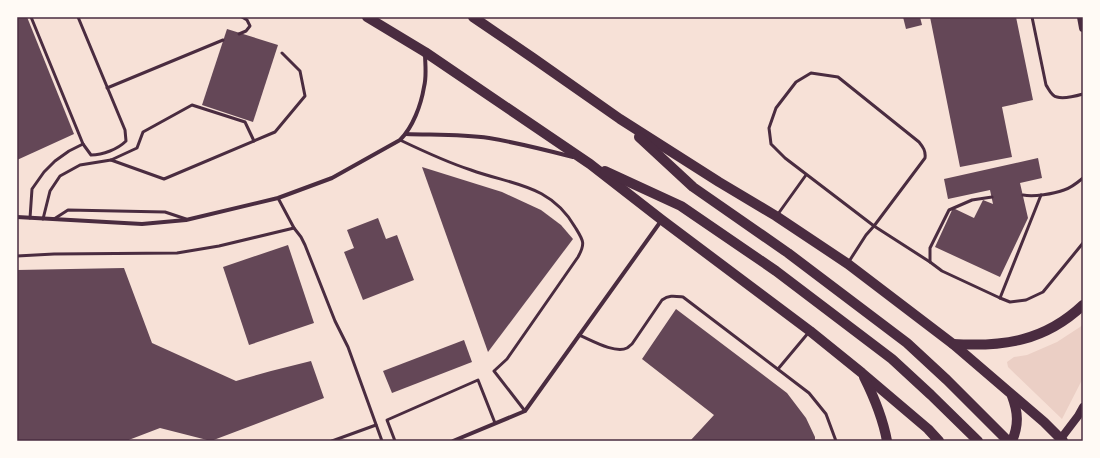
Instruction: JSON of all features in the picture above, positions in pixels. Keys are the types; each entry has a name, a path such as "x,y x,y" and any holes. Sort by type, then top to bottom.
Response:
{"main road":[{"path":"367,17 425,52 587,162 810,331 928,429 939,441"},
{"path":"1080,17 1083,28"},
{"path":"480,19 620,119 719,182 776,216 848,264 953,344 1061,440 1083,407"},
{"path":"620,119 693,187 798,260 907,344 947,380 1008,441"},
{"path":"587,162 681,206 776,271 892,360 978,441"},
{"path":"953,344 998,344 1035,336 1063,322 1074,314 1083,304"},
{"path":"862,373 873,395 887,441"},
{"path":"1011,394 1016,407 1017,420 1012,441"}],"street":[{"path":"17,218 142,224 186,220 278,198 332,178 400,140 406,134 415,117 425,86 425,52"},
{"path":"406,134 452,135 489,138 528,146 587,162"},
{"path":"453,441 525,411 662,220"}],"lane":[{"path":"32,17 83,144 91,155 98,155 121,146 126,140 126,130 78,17"},
{"path":"240,34 246,31 250,26 247,20 242,17"},
{"path":"1032,17 1046,85 1050,93 1057,97 1069,97 1083,94"},
{"path":"107,88 223,40"},
{"path":"111,160 164,179 275,132 305,96 300,71 282,53"},
{"path":"848,264 866,235 874,226 925,158 926,153 919,142 838,77 811,73 796,82 776,108 769,128 771,144 785,158 874,226 942,271 1010,302 1026,300 1043,292 1083,243"},
{"path":"43,219 50,191 60,176 80,165 111,160 137,148 143,132 192,105 245,122 254,141"},
{"path":"400,140 471,171 523,185 550,199 560,206 570,217 582,238 583,249 578,257 506,359 494,371 525,411"},
{"path":"30,218 32,189 44,172 70,151 83,144"},
{"path":"776,216 806,174"},
{"path":"1023,195 1041,195 1064,191 1072,187 1083,178"},
{"path":"1000,298 1041,195"},
{"path":"930,262 930,248 949,210 972,200 992,197"},
{"path":"278,198 305,245 335,321 348,347 382,441"},
{"path":"54,219 68,210 165,212 186,220"},
{"path":"17,256 54,254 177,253 219,246 294,228"},
{"path":"580,335 609,348 626,349 632,344 662,300 671,296 683,297 809,393 826,414 836,441"},
{"path":"778,370 810,331"},
{"path":"395,441 387,420 478,380 495,424"},
{"path":"332,441 376,425"}],"shaded area":[{"path":"1083,324 1083,378 1062,419 1008,367 1007,362 1014,357 1027,355 1057,342"}],"building":[{"path":"17,17 27,17 74,134 17,160"},
{"path":"903,17 920,17 922,25 906,29"},
{"path":"930,17 1016,17 1033,100 1002,107 1012,157 960,167"},
{"path":"227,29 278,45 253,122 202,105"},
{"path":"1038,158 1042,178 1020,183 1028,218 1000,277 935,247 953,208 974,218 983,200 993,204 990,190 948,199 944,179"},
{"path":"422,167 502,192 541,210 561,225 573,239 488,352"},
{"path":"378,218 386,239 397,235 414,280 363,300 344,252 354,248 347,230"},
{"path":"288,245 314,323 249,345 223,267"},
{"path":"124,268 152,343 236,381 311,361 324,398 211,441 160,428 126,441 17,441 17,270"},
{"path":"676,309 787,393 806,418 815,437 815,441 690,441 714,415 642,359"},
{"path":"464,340 472,362 392,393 383,371"}]}
